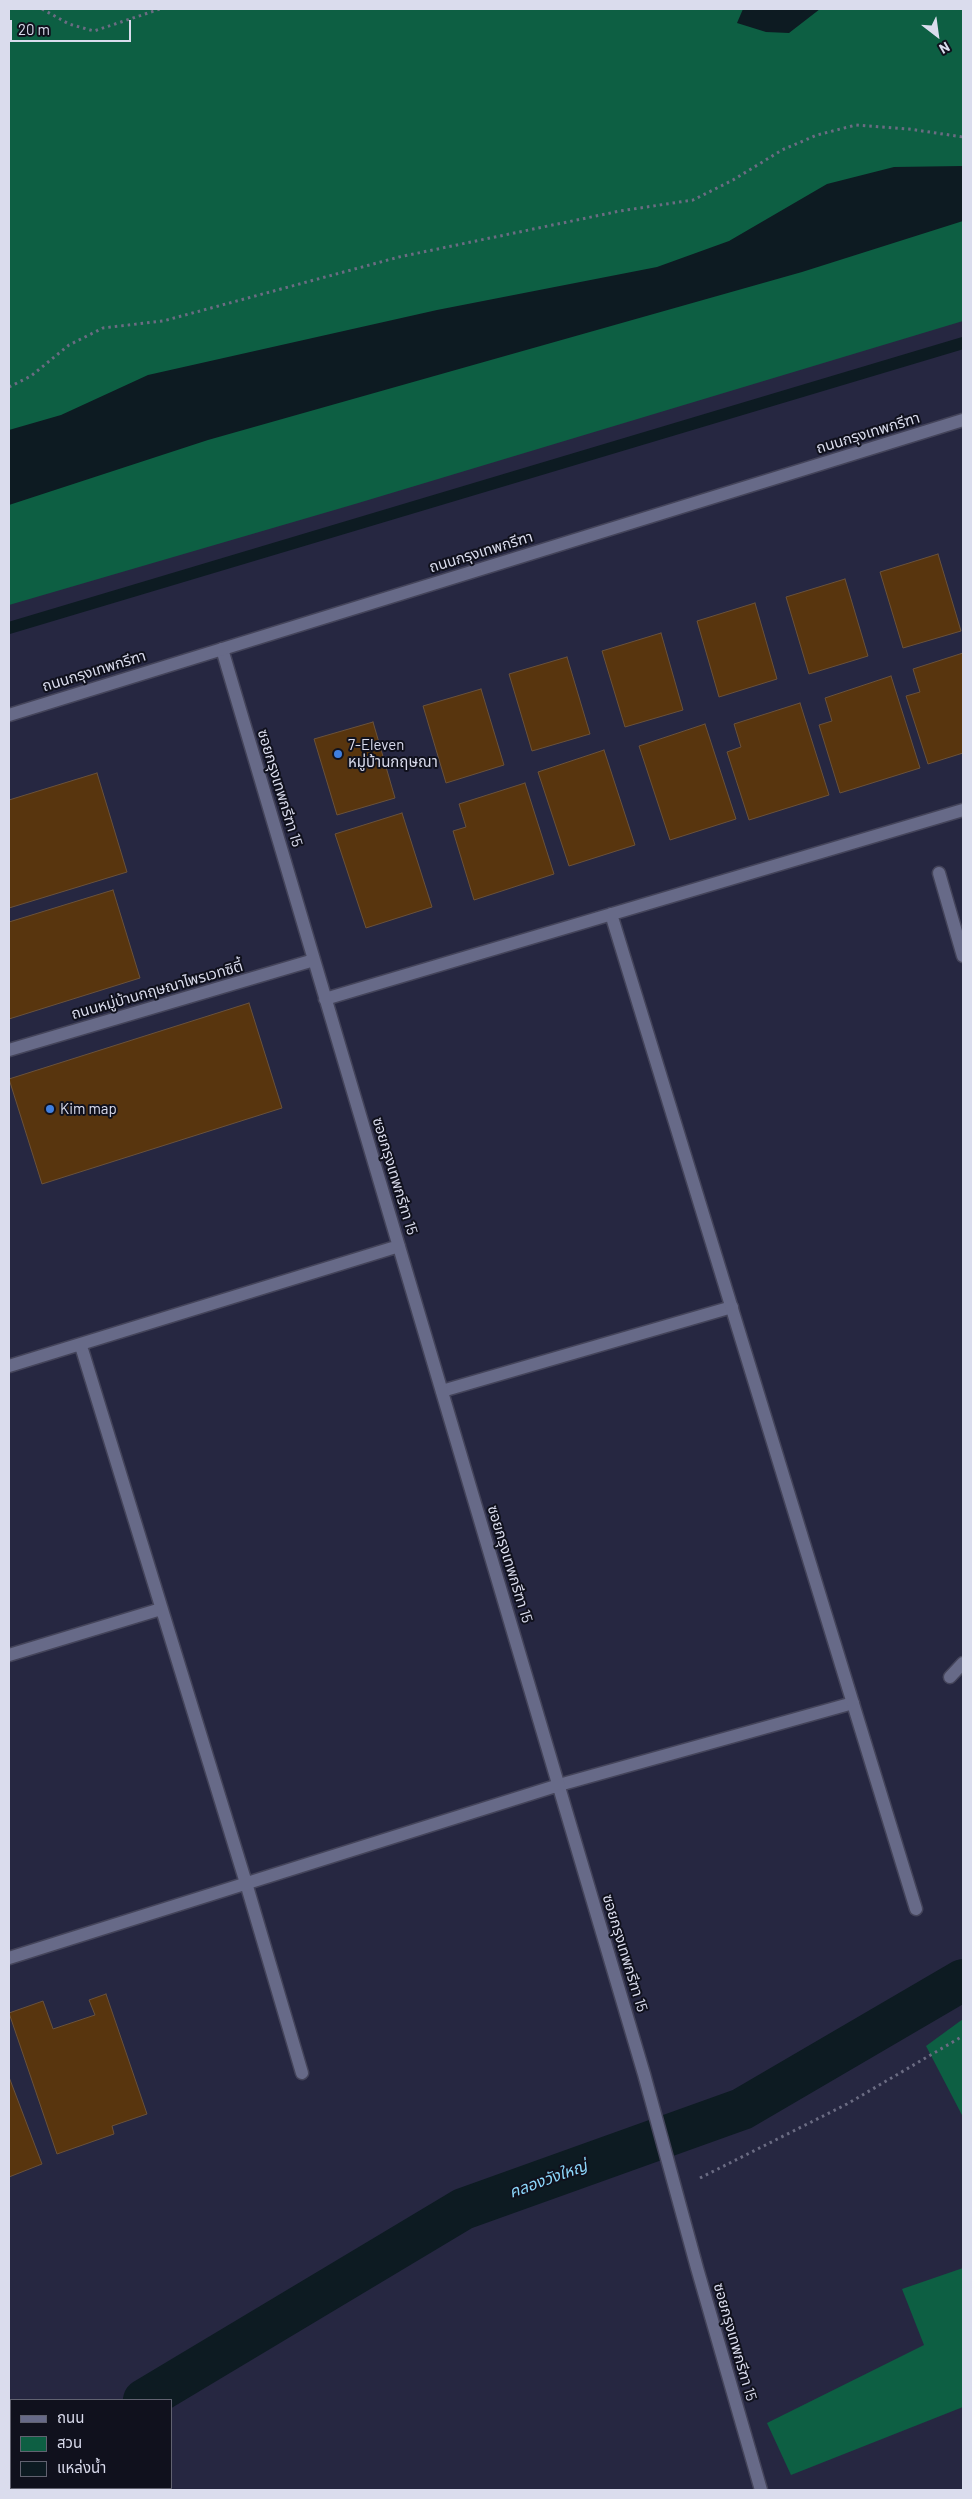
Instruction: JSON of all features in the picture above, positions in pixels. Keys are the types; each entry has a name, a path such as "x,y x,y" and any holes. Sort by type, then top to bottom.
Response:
{"street":[{"name":"ถนนกรุงเทพกรีฑา","path":"9,715 963,420"},
{"name":"ซอยกรุงเทพกรีฑา 15","path":"222,649 644,2074 761,2490"},
{"path":"325,999 963,810"},
{"path":"939,873 963,956"},
{"path":"612,914 916,1909"},
{"name":"ถนนหมู่บ้านกฤษณาไพรเวทซิตี้","path":"9,1050 314,960"},
{"path":"9,1366 81,1346 399,1246"},
{"path":"442,1391 732,1307"},
{"path":"81,1346 246,1883 302,2073"},
{"path":"9,1655 161,1609"},
{"path":"950,1677 963,1663"},
{"path":"9,1958 559,1785 853,1703"}],"path":[{"path":"42,9 69,24 94,31 160,9"},
{"path":"9,387 31,376 69,345 103,328 163,321 399,257 620,211 694,200 733,180 782,150 817,135 856,125 909,129 963,137"},
{"path":"702,2187 699,2178 847,2104 963,2036"}],"green space":[{"path":"9,9 963,9 963,321 355,504 9,605"},
{"path":"963,2019 963,2117 926,2046"},
{"path":"963,2268 963,2407 791,2475 767,2423 924,2345 902,2289"}],"water":[{"path":"743,9 820,9 789,33 766,32 737,23"},
{"path":"963,166 963,221 802,272 208,440 9,505 9,430 61,415 148,375 437,310 657,267 729,241 827,184 894,167"}],"building":[{"path":"938,554 961,631 903,648 880,572"},
{"path":"845,579 868,656 809,674 786,597"},
{"path":"755,603 777,679 719,697 697,621"},
{"path":"661,633 683,710 625,727 602,651"},
{"path":"963,653 963,753 928,764 906,696 920,692 913,669"},
{"path":"567,657 590,734 532,751 509,674"},
{"path":"891,676 920,768 840,793 819,725 832,721 825,698"},
{"path":"481,689 504,765 446,783 423,706"},
{"path":"800,703 829,795 749,820 727,752 741,747 734,724"},
{"path":"373,722 395,798 337,815 314,739"},
{"path":"705,724 736,819 670,840 639,746"},
{"path":"604,750 635,845 569,866 538,772"},
{"path":"97,773 127,872 9,908 9,800"},
{"path":"525,783 554,874 474,900 453,831 466,827 459,804"},
{"path":"402,813 432,907 366,928 335,834"},
{"path":"113,890 140,978 9,1019 9,922"},
{"path":"249,1003 282,1108 42,1184 9,1079"},
{"path":"106,1994 147,2114 112,2126 114,2134 57,2154 9,2013 43,2001 53,2029 95,2015 89,2000"},
{"path":"9,2077 42,2164 9,2177"}],"waterway":[{"path":"9,628 963,343"},
{"name":"คลองวังใหญ่","path":"146,2399 463,2209 742,2109 963,1980"}],"place":[{"name":"7-Eleven หมู่บ้านกฤษณา","path":"338,754"},
{"name":"Kim map","path":"50,1109"}]}
